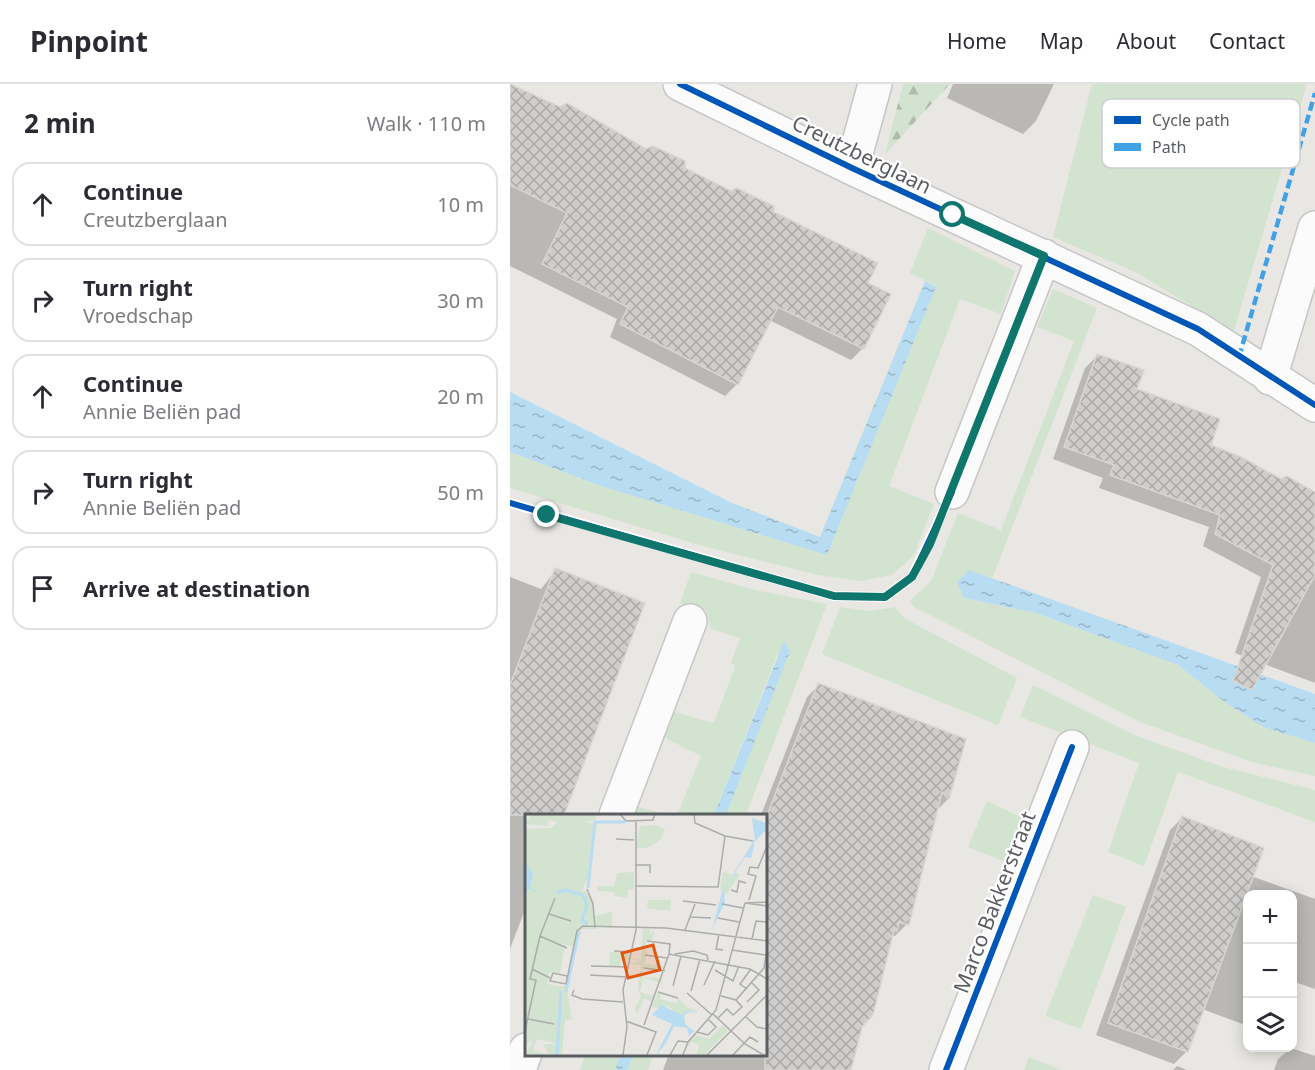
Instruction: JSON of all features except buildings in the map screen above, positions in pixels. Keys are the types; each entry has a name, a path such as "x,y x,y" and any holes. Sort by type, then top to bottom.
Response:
{"street":[{"name":"Creutzberglaan","path":"680,84 852,168 1198,329 1269,378 1315,405"},
{"name":"Creutzberglaan","path":"852,168 875,84"},
{"path":"1269,378 1315,228"},
{"path":"952,492 1044,256"},
{"path":"616,814 690,621"},
{"name":"Marco Bakkerstraat","path":"946,1070 1072,747"},
{"path":"519,1070 525,1053"}],"green space":[{"path":"903,84 950,84 885,154"},
{"path":"1092,84 1307,84 1300,108 1300,99 1102,99 1102,168 1282,168 1234,331 1135,272 1053,237"},
{"path":"928,228 1015,271 1001,314 960,299 889,486 934,504 914,555 892,575 861,581 818,575 699,545 510,488 510,452 604,487 827,555 935,286 910,273"},
{"path":"1053,289 1097,308 992,579 969,571 964,598 1036,613 1178,665 1226,703 1263,727 1315,743 1315,776 1252,762 1140,722 914,607 910,601 931,581 958,513 1001,530 1074,341 1037,327"},
{"path":"691,572 755,590 827,604 746,814 726,814 789,651 777,655 714,814 677,814 701,756 667,739 663,732 671,711 714,723 735,666 731,662 740,638 711,629 706,610 680,603"},
{"path":"840,607 871,611 895,607 904,618 1017,678 998,725 822,654"},
{"path":"1033,685 1137,736 1223,767 1315,790 1315,822 1178,772 1144,866 1108,852 1139,763 1020,717"},
{"path":"987,801 1025,819 1008,863 968,847"},
{"path":"638,807 666,814 634,814"},
{"path":"1093,895 1126,907 1081,1029 1045,1016"},
{"path":"585,1055 621,1055 615,1070 580,1070"},
{"path":"634,1055 654,1055 648,1070 627,1070"},
{"path":"1029,1057 1061,1070 1024,1070"}],"water":[{"path":"925,281 936,287 827,555 604,487 510,452 510,392 732,503 820,537"},
{"path":"969,570 1315,694 1315,743 1263,727 1226,703 1178,665 1036,613 964,598 957,582"},
{"path":"784,641 790,651 726,814 714,814"},
{"path":"621,1055 634,1055 627,1070 615,1070"}],"marked path":[{"path":"1300,145 1315,93"},
{"path":"1239,357 1293,168"}],"cycle path":[{"path":"680,84 852,168 1198,329 1315,405"},
{"path":"510,503 834,596 885,597 912,577 952,492"},
{"path":"946,1070 1072,747"}],"route":[{"path":"547,515 834,596 885,597 912,577 930,544 1044,256 953,215"}]}
